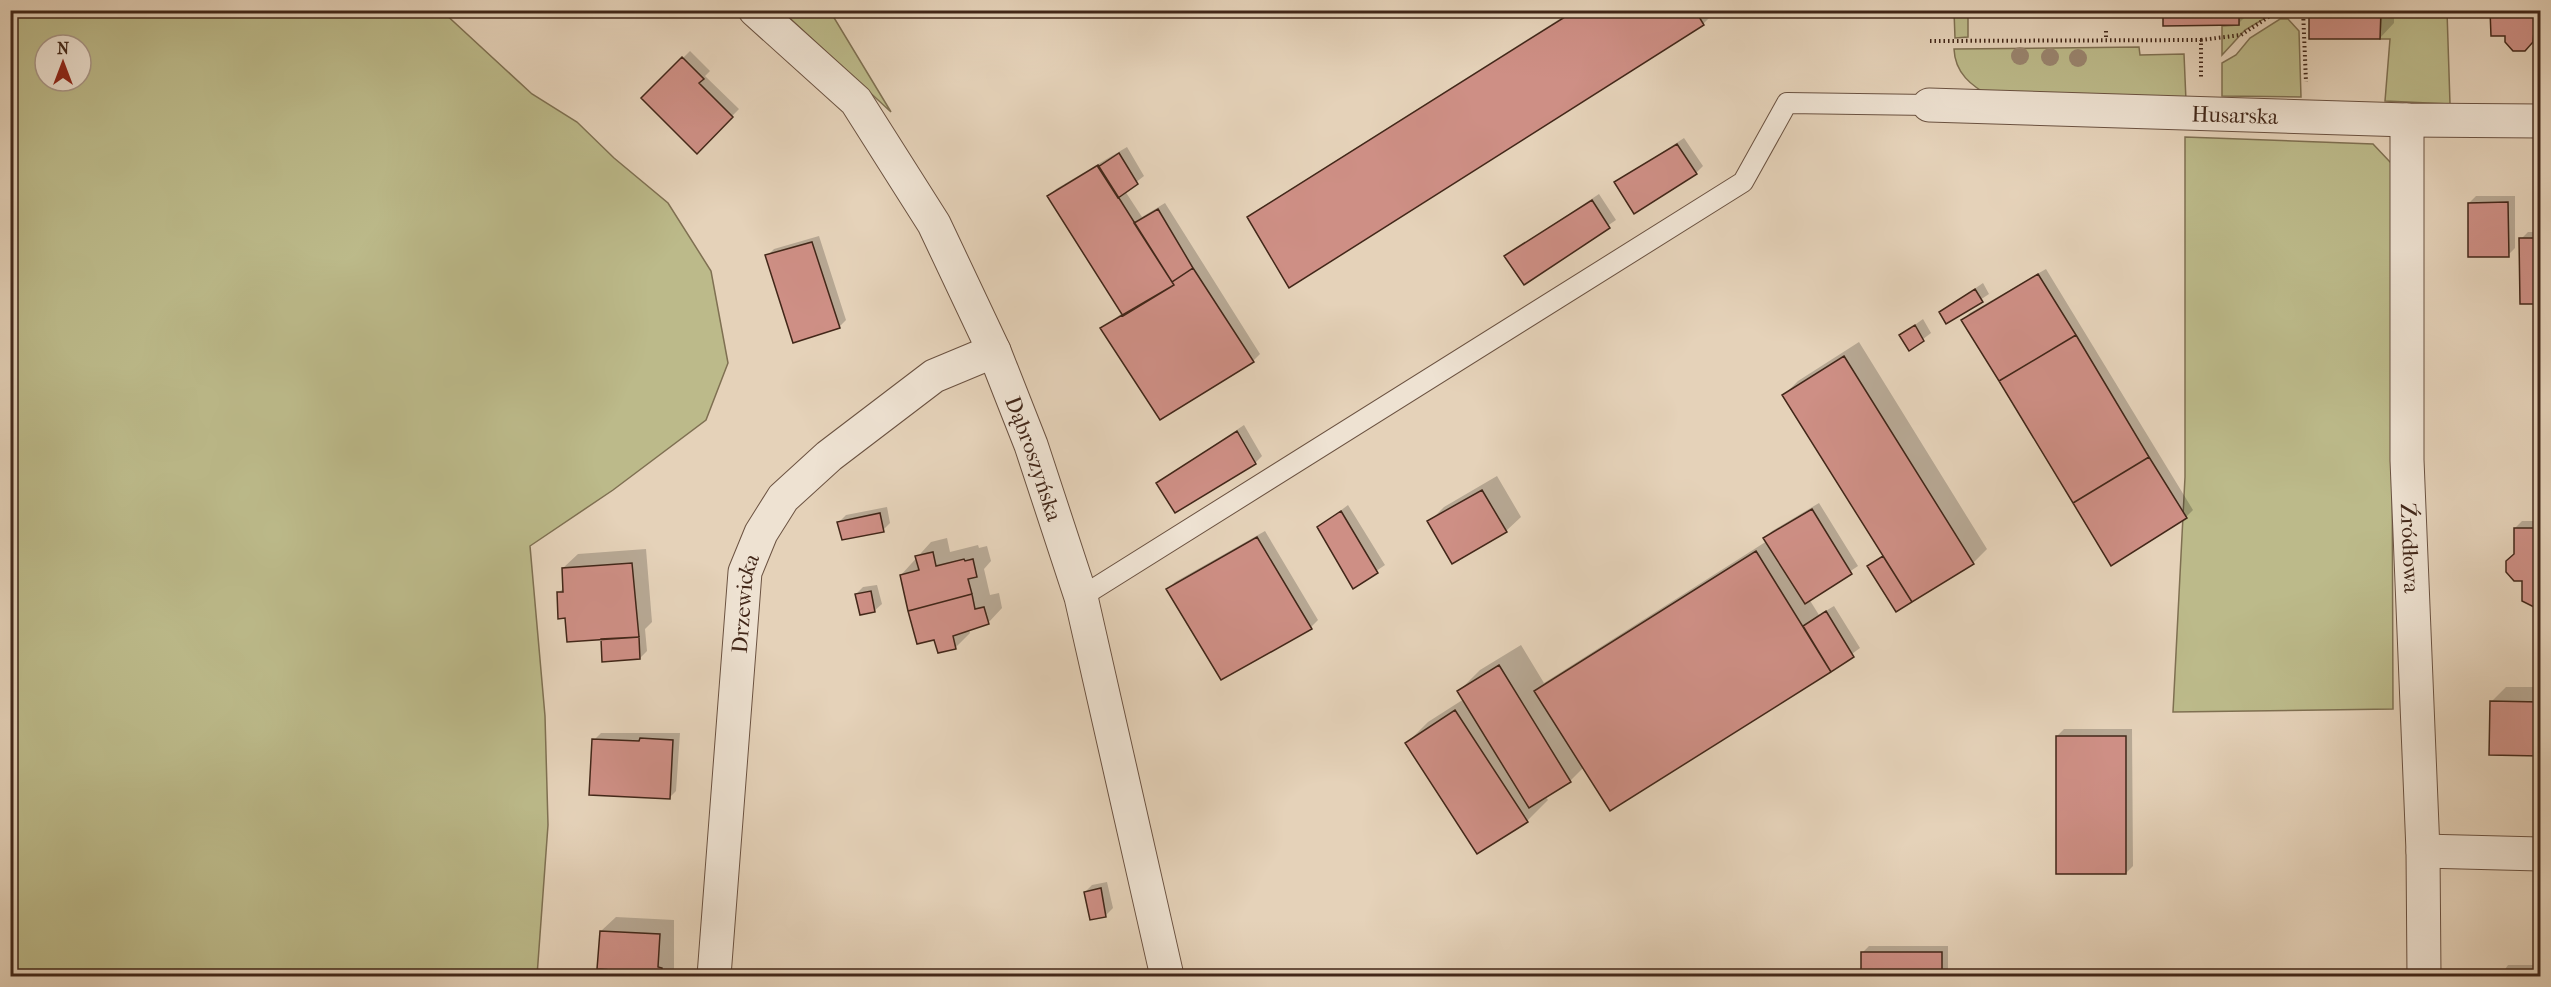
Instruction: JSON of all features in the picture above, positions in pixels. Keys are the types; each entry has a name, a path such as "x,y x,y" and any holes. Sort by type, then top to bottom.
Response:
{"street":[{"name":"Dąbroszyńska","path":"755,10 856,101 934,224 994,351 1031,445 1081,597 1167,976"},
{"name":"Husarska","path":"1929,105 2406,120 2541,121"},
{"name":"Źródłowa","path":"2406,120 2406,460 2423,851 2424,976"},
{"name":"Drzewicka","path":"714,976 745,572 761,533 783,498 877,417 934,376 994,351"},
{"path":"2423,851 2541,854"}],"lane":[{"path":"1081,597 1743,183 1786,103 1929,105"}],"path":[{"path":"1930,41 2201,40 2241,35 2279,10"},
{"path":"2302,10 2307,117"},
{"path":"2106,32 2106,40"},
{"path":"2201,40 2201,68"}],"shaded area":[{"path":"10,11 442,11 532,94 577,122 614,158 668,203 711,271 728,363 706,420 613,490 530,546 545,716 548,825 537,976 11,976"},
{"path":"782,11 830,11 891,112"},
{"path":"1954,11 1968,11 1968,37 1955,38"},
{"path":"2239,11 2277,11 2245,30 2222,55 2222,26 2239,25"},
{"path":"2381,11 2447,11 2450,104 2385,101 2390,39 2380,39"},
{"path":"2280,19 2288,19 2299,31 2301,97 2222,96 2222,63 2236,55 2250,38"},
{"path":"2139,47 2140,55 2184,54 2186,101 1992,97 1977,88 1961,72 1954,49"},
{"path":"2185,137 2373,144 2391,163 2393,709 2173,712 2185,477"}],"building":[{"path":"1576,10 1695,10 1704,25 1289,288 1247,217"},
{"path":"2163,10 2239,10 2239,25 2163,26"},
{"path":"2309,10 2381,10 2380,39 2309,39"},
{"path":"2490,10 2540,10 2540,21 2535,21 2533,42 2525,51 2513,51 2505,42 2505,36 2491,36"},
{"path":"682,57 704,79 699,83 733,117 697,154 641,98"},
{"path":"1677,144 1697,174 1634,214 1614,182"},
{"path":"1119,153 1138,184 1118,198 1098,167"},
{"path":"1098,165 1174,285 1123,316 1047,196"},
{"path":"1592,200 1610,228 1524,285 1504,256"},
{"path":"2508,202 2509,257 2468,257 2468,203"},
{"path":"1158,209 1193,268 1172,282 1134,223"},
{"path":"2519,238 2540,238 2540,304 2520,304"},
{"path":"812,242 840,328 793,343 765,255"},
{"path":"1193,268 1254,362 1160,420 1100,328 1174,285 1172,282"},
{"path":"2038,274 2076,335 1999,381 1961,320"},
{"path":"1975,289 1983,302 1946,324 1939,312"},
{"path":"1915,325 1924,341 1909,351 1899,335"},
{"path":"2076,335 2149,457 2073,503 1999,381"},
{"path":"1844,356 1974,564 1912,602 1782,395"},
{"path":"1237,431 1256,464 1175,513 1156,483"},
{"path":"2149,457 2187,518 2111,566 2073,503"},
{"path":"1482,490 1507,532 1452,564 1427,521"},
{"path":"1812,509 1852,574 1805,604 1763,538"},
{"path":"1341,511 1378,573 1353,589 1317,527"},
{"path":"880,513 884,532 842,540 837,522"},
{"path":"2534,523 2540,523 2540,610 2522,601 2522,581 2514,581 2506,572 2506,561 2514,554 2514,528 2534,528"},
{"path":"1257,537 1312,629 1221,680 1166,589"},
{"path":"1756,551 1831,672 1610,811 1534,691"},
{"path":"933,552 936,566 973,559 977,577 968,579 972,594 908,611 900,575 919,570 915,556"},
{"path":"1883,556 1912,602 1896,612 1867,566"},
{"path":"632,563 639,637 567,642 565,618 558,619 557,592 563,592 562,568"},
{"path":"871,591 875,612 860,615 855,594"},
{"path":"972,594 975,609 984,607 989,624 953,636 956,649 938,653 934,640 917,644 908,611"},
{"path":"1826,611 1854,657 1831,672 1803,626"},
{"path":"639,637 640,659 602,662 601,639"},
{"path":"1499,665 1571,782 1529,808 1457,691"},
{"path":"2490,701 2540,702 2540,756 2489,755"},
{"path":"1455,710 1528,822 1477,854 1405,743"},
{"path":"2056,736 2126,736 2126,874 2056,874"},
{"path":"640,738 673,740 670,799 589,795 592,739 639,741"},
{"path":"1101,888 1106,917 1090,920 1084,892"},
{"path":"600,931 660,934 658,967 662,968 661,976 612,976 612,970 597,969"},
{"path":"1861,952 1942,952 1942,976 1861,976"},
{"path":"2499,971 2538,972 2538,976 2499,976"}]}
